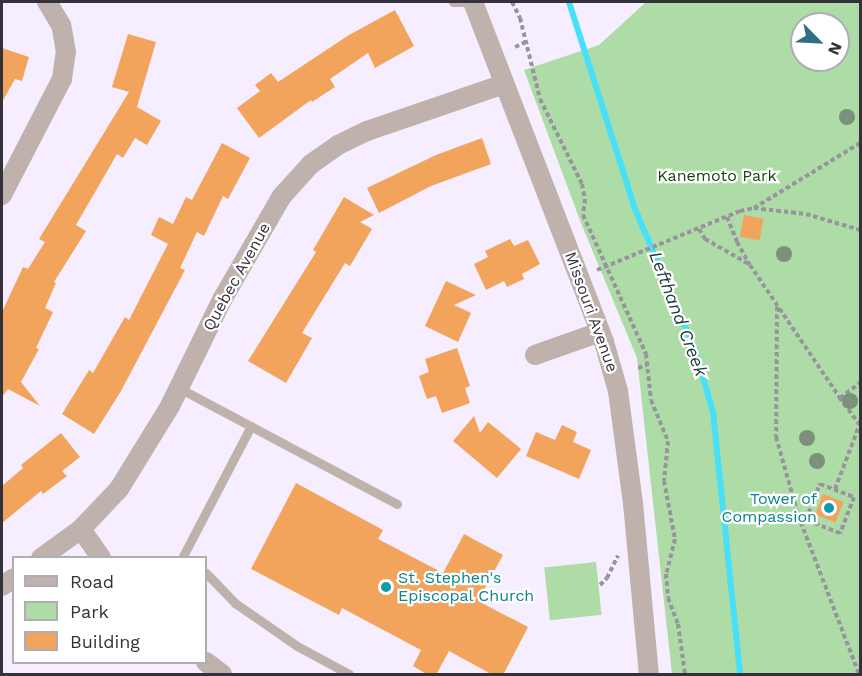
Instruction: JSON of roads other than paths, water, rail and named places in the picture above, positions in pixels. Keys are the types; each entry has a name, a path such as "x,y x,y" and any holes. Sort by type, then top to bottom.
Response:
{"street":[{"path":"2,195 62,79 66,52 61,25 47,2"},
{"name":"Missouri Avenue","path":"473,2 600,332 618,390 633,503 649,675"},
{"name":"Quebec Avenue","path":"45,556 81,529 119,489 179,388 223,298 282,196 311,164 338,145 367,131 504,84"},
{"path":"535,355 600,332"},
{"path":"81,529 100,556"},
{"path":"207,663 222,675"}],"lane":[{"path":"453,2 464,2"},
{"path":"179,388 397,504"},
{"path":"186,556 189,540 251,426"},
{"path":"207,574 235,603 297,646 349,675"}],"waterway":[{"name":"Lefthand Creek","path":"569,2 635,209 695,350 713,412 740,674"}],"place":[{"name":"Tower of Compassion","path":"829,508"},
{"name":"St. Stephen's Episcopal Church","path":"386,587"}],"park label":[{"name":"Kanemoto Park","path":"717,176"}]}
